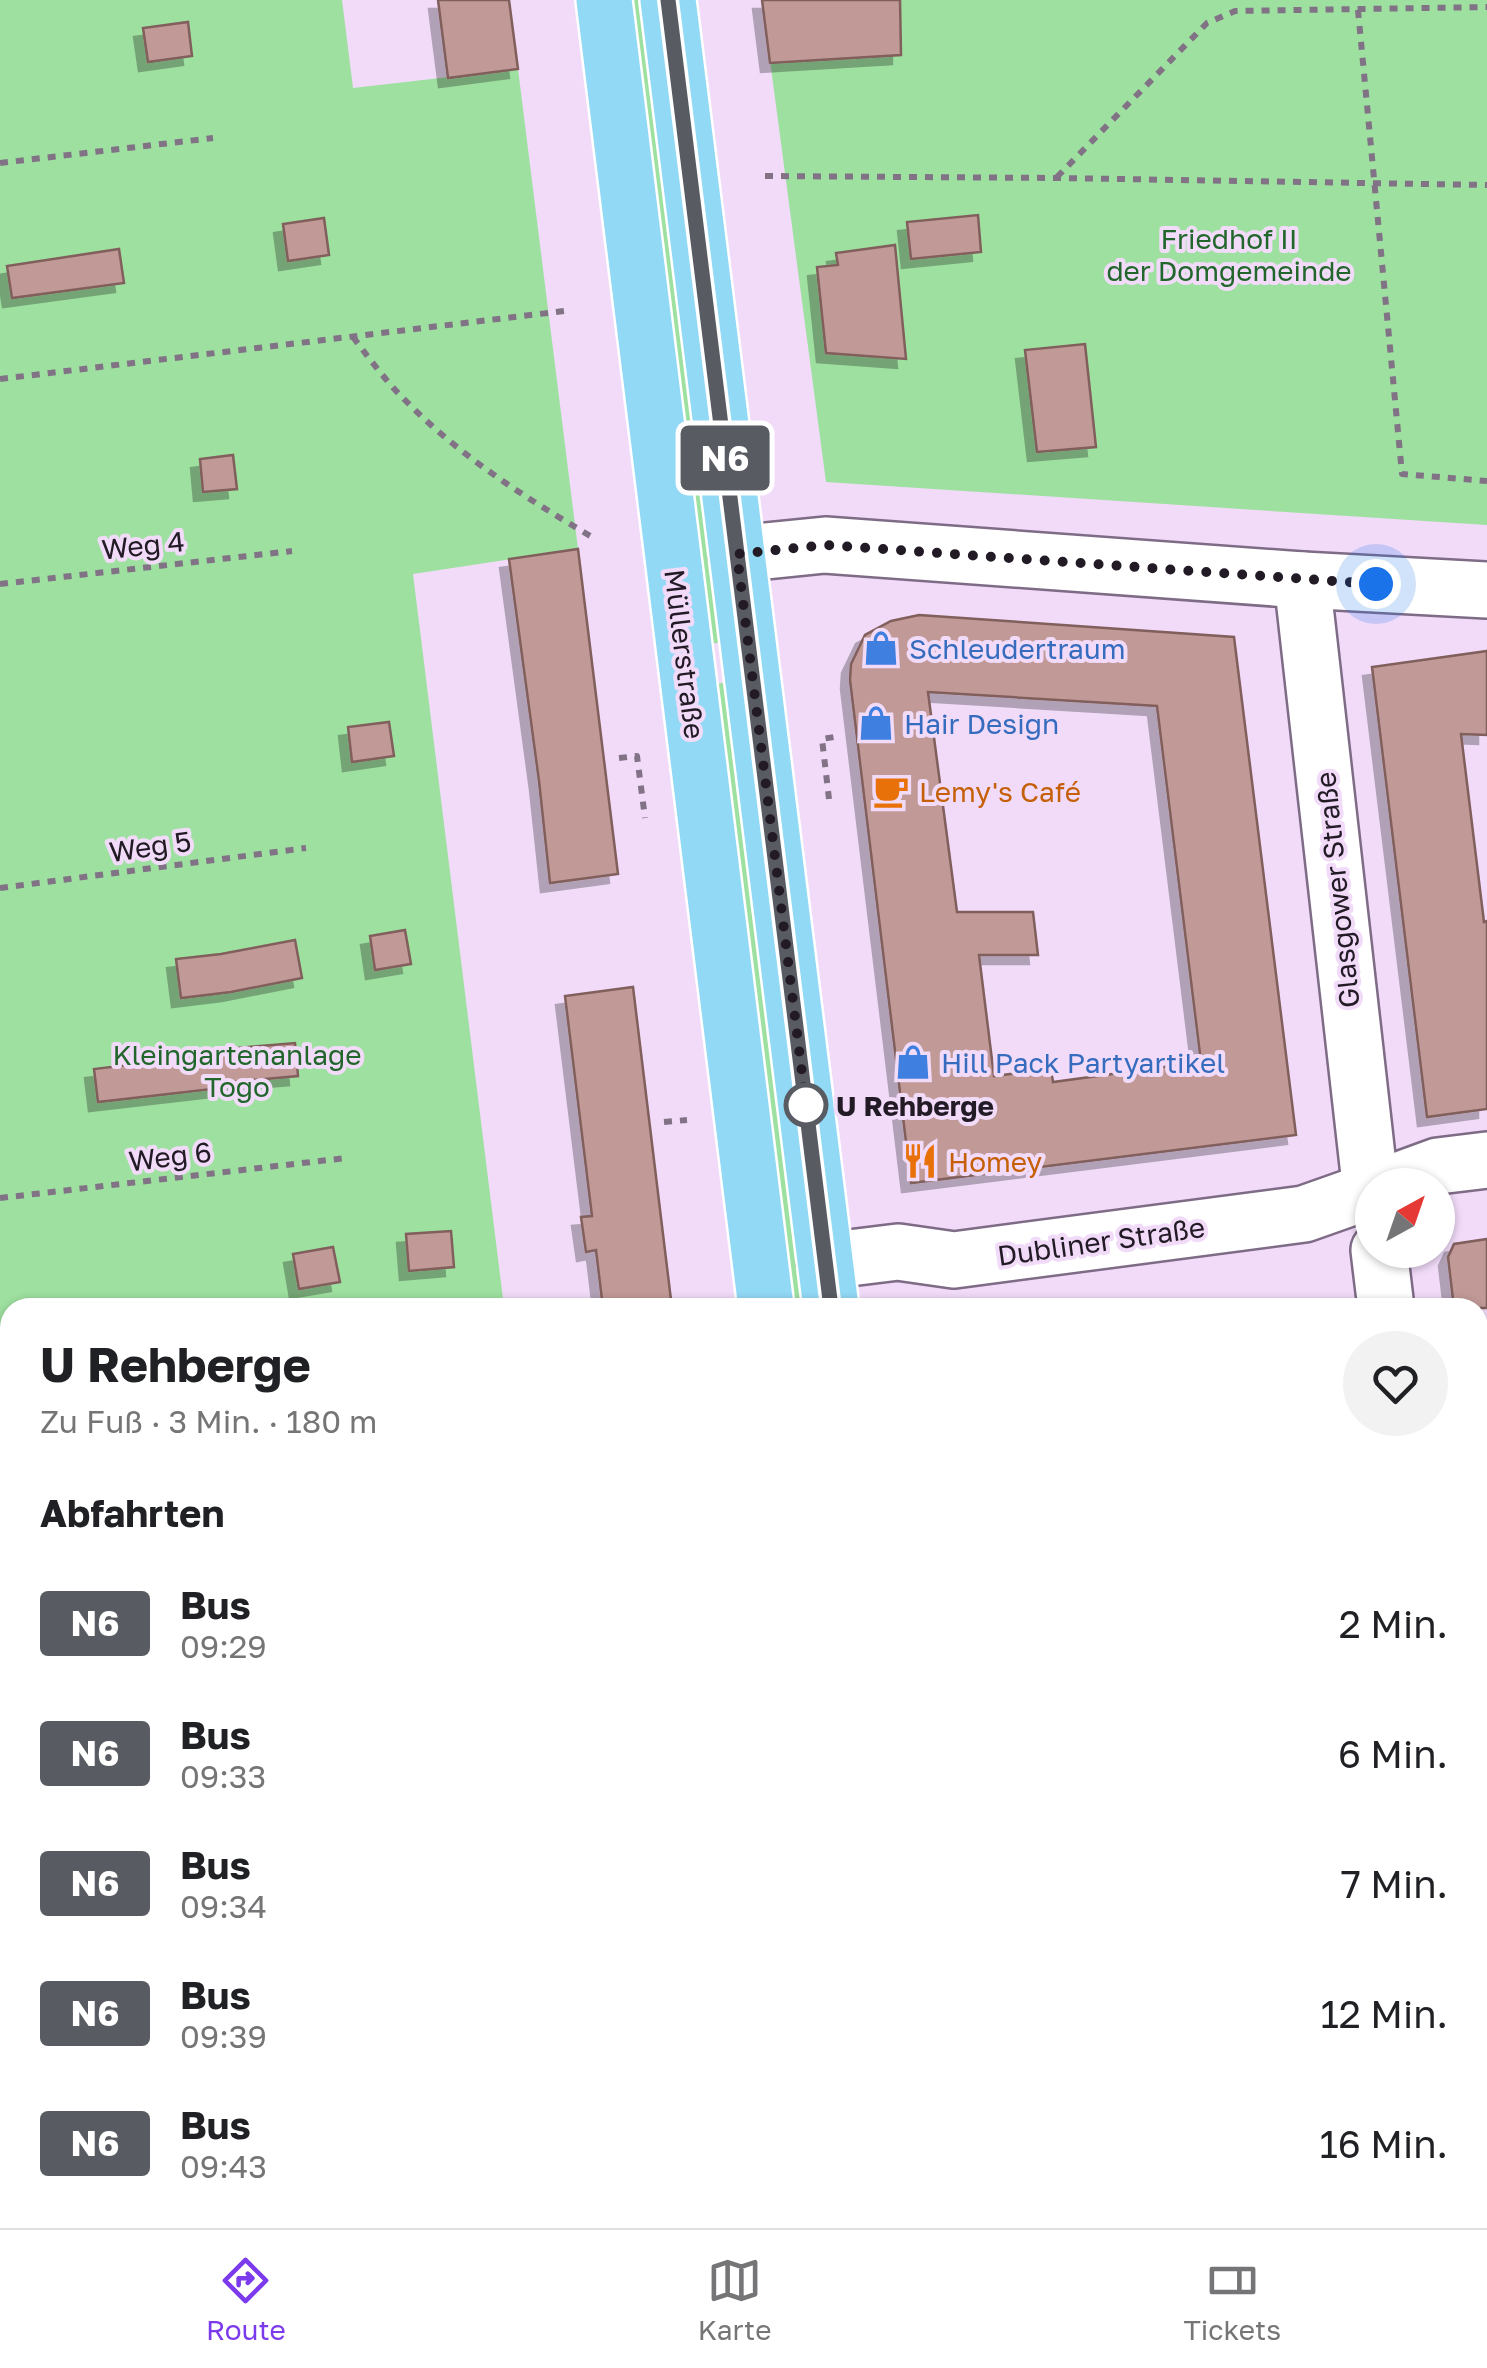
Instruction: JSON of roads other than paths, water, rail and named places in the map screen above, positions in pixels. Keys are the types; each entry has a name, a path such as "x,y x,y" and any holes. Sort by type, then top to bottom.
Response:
{"main road":[{"name":"Müllerstraße","path":"604,0 765,1298"},
{"path":"668,0 828,1284"}],"street":[{"path":"737,554 826,545 1487,590"},
{"name":"Glasgower Straße","path":"1302,580 1369,1168"},
{"path":"1433,1168 1487,1160"},
{"name":"Dubliner Straße","path":"828,1284 898,1252 954,1260 1304,1214 1355,1196"},
{"path":"1381,1268 1385,1298"}],"place":[{"name":"Schleudertraum","path":"881,648"},
{"name":"Hair Design","path":"876,723"},
{"name":"Lemy's Café","path":"891,791"},
{"name":"Hill Pack Partyartikel","path":"913,1062"},
{"name":"U Rehberge","path":"806,1105"},
{"name":"Homey","path":"920,1161"}],"park label":[{"name":"Friedhof II der Domgemeinde","path":"1229,254"},
{"name":"Kleingartenanlage Togo","path":"237,1070"}]}
